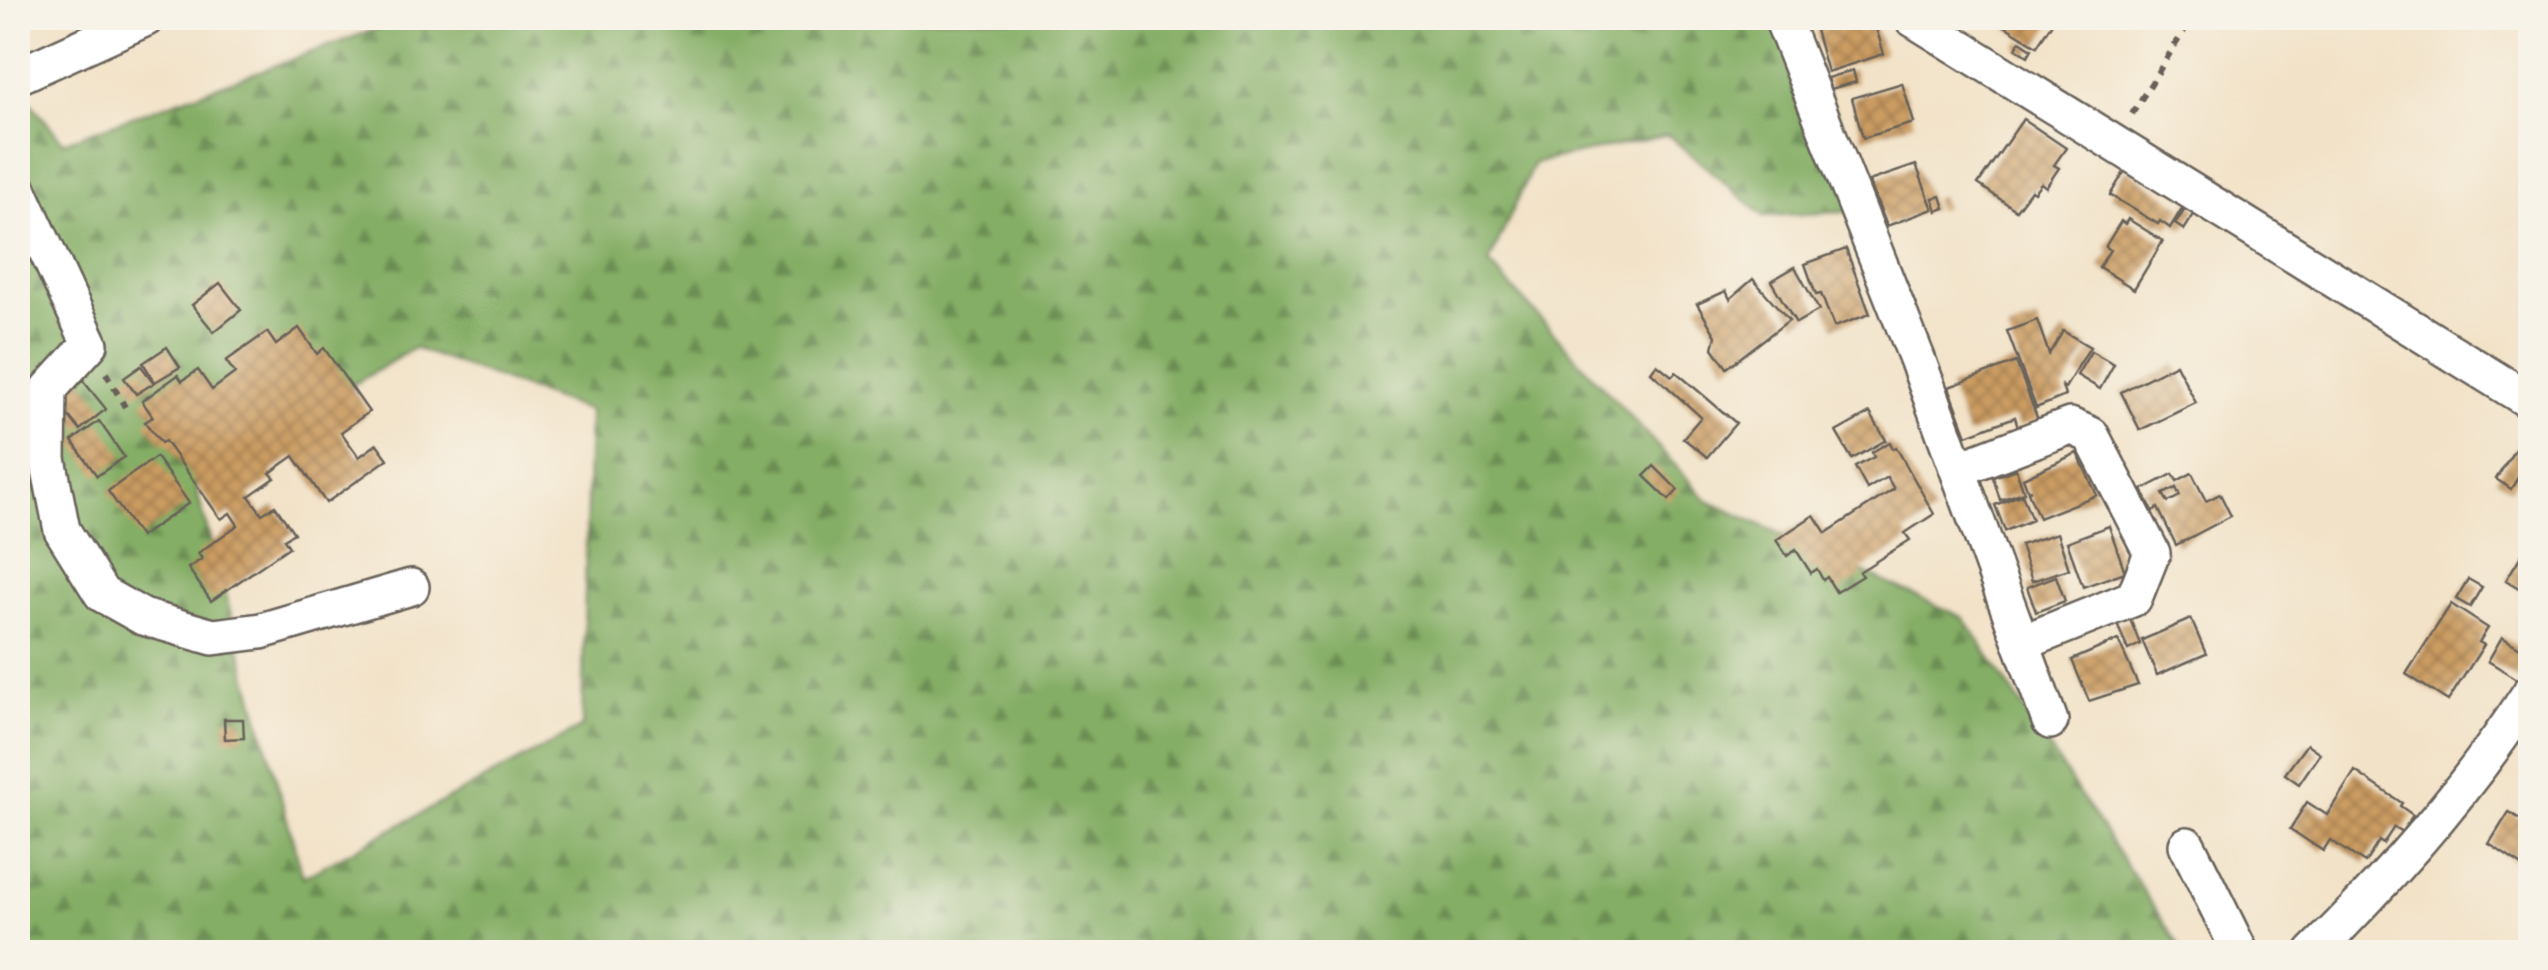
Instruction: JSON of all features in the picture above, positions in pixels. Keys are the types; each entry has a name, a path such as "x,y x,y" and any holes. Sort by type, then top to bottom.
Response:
{"street":[{"path":"18,76 146,18"},
{"path":"1782,18 1958,469 2050,721"},
{"path":"1912,18 2530,401"},
{"path":"18,190 90,344 49,389 48,458 62,530 102,594 143,617 213,637 261,632 412,587"},
{"path":"1958,469 2070,426 2080,430 2090,435 2152,553 2134,598 2022,643"},
{"path":"2314,952 2383,884 2495,748 2530,693"},
{"path":"2187,844 2240,952"}],"path":[{"path":"2114,143 2192,18"}],"green space":[{"path":"406,18 1793,18 1879,210 1764,216 1668,135 1534,163 1489,263 1708,501 1964,618 2183,952 18,952 18,87 63,142","holes":["414,348 589,411 582,727 303,877 194,481"]}],"building":[{"path":"1856,18 1873,18 1884,54 1827,72 1815,30"},
{"path":"2001,18 2055,18 2037,46 1998,22"},
{"path":"2020,41 2032,49 2028,56 2016,48"},
{"path":"1853,70 1856,82 1830,89 1827,78"},
{"path":"1902,83 1914,123 1863,138 1852,98"},
{"path":"2023,119 2066,148 2046,187 2041,183 2034,192 2031,190 2016,210 1978,184"},
{"path":"1916,165 1933,209 1887,226 1869,181"},
{"path":"2126,169 2183,207 2170,228 2110,195"},
{"path":"1941,196 1945,208 1937,211 1933,198"},
{"path":"2189,203 2198,208 2184,230 2175,224"},
{"path":"2128,219 2163,241 2134,289 2099,267 2110,250 2105,247 2121,221 2125,224"},
{"path":"1846,249 1870,314 1834,327 1805,264"},
{"path":"1795,267 1819,310 1796,323 1771,281"},
{"path":"1753,279 1789,320 1727,368 1713,348 1716,336 1697,304 1726,291 1730,299"},
{"path":"220,283 241,310 214,332 192,305"},
{"path":"2037,320 2049,354 2063,331 2090,347 2065,388 2062,386 2065,396 2036,408 2007,331"},
{"path":"299,328 317,354 324,348 369,412 341,432 359,457 377,444 388,459 326,503 294,456 270,473 275,478 249,496 262,514 275,506 294,533 284,539 289,547 211,601 188,568 202,559 198,553 238,525 230,513 221,519 165,441 161,443 145,422 153,417 142,401 178,375 182,381 198,370 212,390 235,373 226,361 267,332 276,345"},
{"path":"167,347 180,367 155,382 143,363"},
{"path":"2091,351 2114,364 2100,389 2077,375"},
{"path":"2016,362 2038,420 2018,427 2015,417 1967,435 1949,387"},
{"path":"1657,364 1672,376 1676,372 1736,423 1707,457 1683,438 1701,417 1651,372"},
{"path":"2176,364 2196,403 2140,430 2121,392"},
{"path":"141,366 154,383 136,394 124,378"},
{"path":"80,377 106,409 80,430 54,398"},
{"path":"1870,413 1886,440 1852,459 1836,432"},
{"path":"99,421 124,457 97,476 72,441"},
{"path":"1890,442 1934,514 1905,533 1910,540 1859,572 1862,576 1836,592 1817,569 1811,573 1796,550 1787,556 1776,540 1814,515 1826,533 1894,489 1887,477 1867,489 1855,467"},
{"path":"2517,446 2530,458 2511,489 2496,479"},
{"path":"2077,453 2097,495 2039,518 2023,478"},
{"path":"156,457 189,503 140,537 108,491"},
{"path":"1654,466 1678,490 1669,500 1644,476"},
{"path":"2016,469 2024,492 2000,500 1993,477"},
{"path":"2192,473 2206,501 2220,494 2231,516 2176,545 2158,508 2153,511 2142,490 2173,474 2177,481","holes":["2176,488 2180,496 2168,502 2163,494"]},
{"path":"2022,494 2032,520 2005,531 1995,505"},
{"path":"2109,526 2125,572 2083,587 2067,542"},
{"path":"2057,533 2069,569 2032,581 2020,545"},
{"path":"2530,541 2530,595 2506,580"},
{"path":"2056,576 2065,601 2036,612 2027,587"},
{"path":"2468,579 2482,587 2470,607 2456,599"},
{"path":"2451,604 2488,628 2479,642 2484,645 2448,701 2406,674"},
{"path":"2130,619 2140,644 2128,650 2117,624"},
{"path":"2191,619 2206,654 2157,675 2142,640"},
{"path":"2502,637 2530,654 2519,680 2488,661"},
{"path":"2118,640 2138,685 2089,701 2072,660"},
{"path":"224,719 243,719 244,738 225,739"},
{"path":"2307,744 2320,753 2299,784 2285,774"},
{"path":"2355,771 2413,815 2402,832 2394,827 2383,844 2379,841 2365,863 2330,840 2323,851 2290,829 2307,802 2327,815"},
{"path":"2509,812 2520,819 2524,814 2530,818 2530,871 2489,844"}]}
